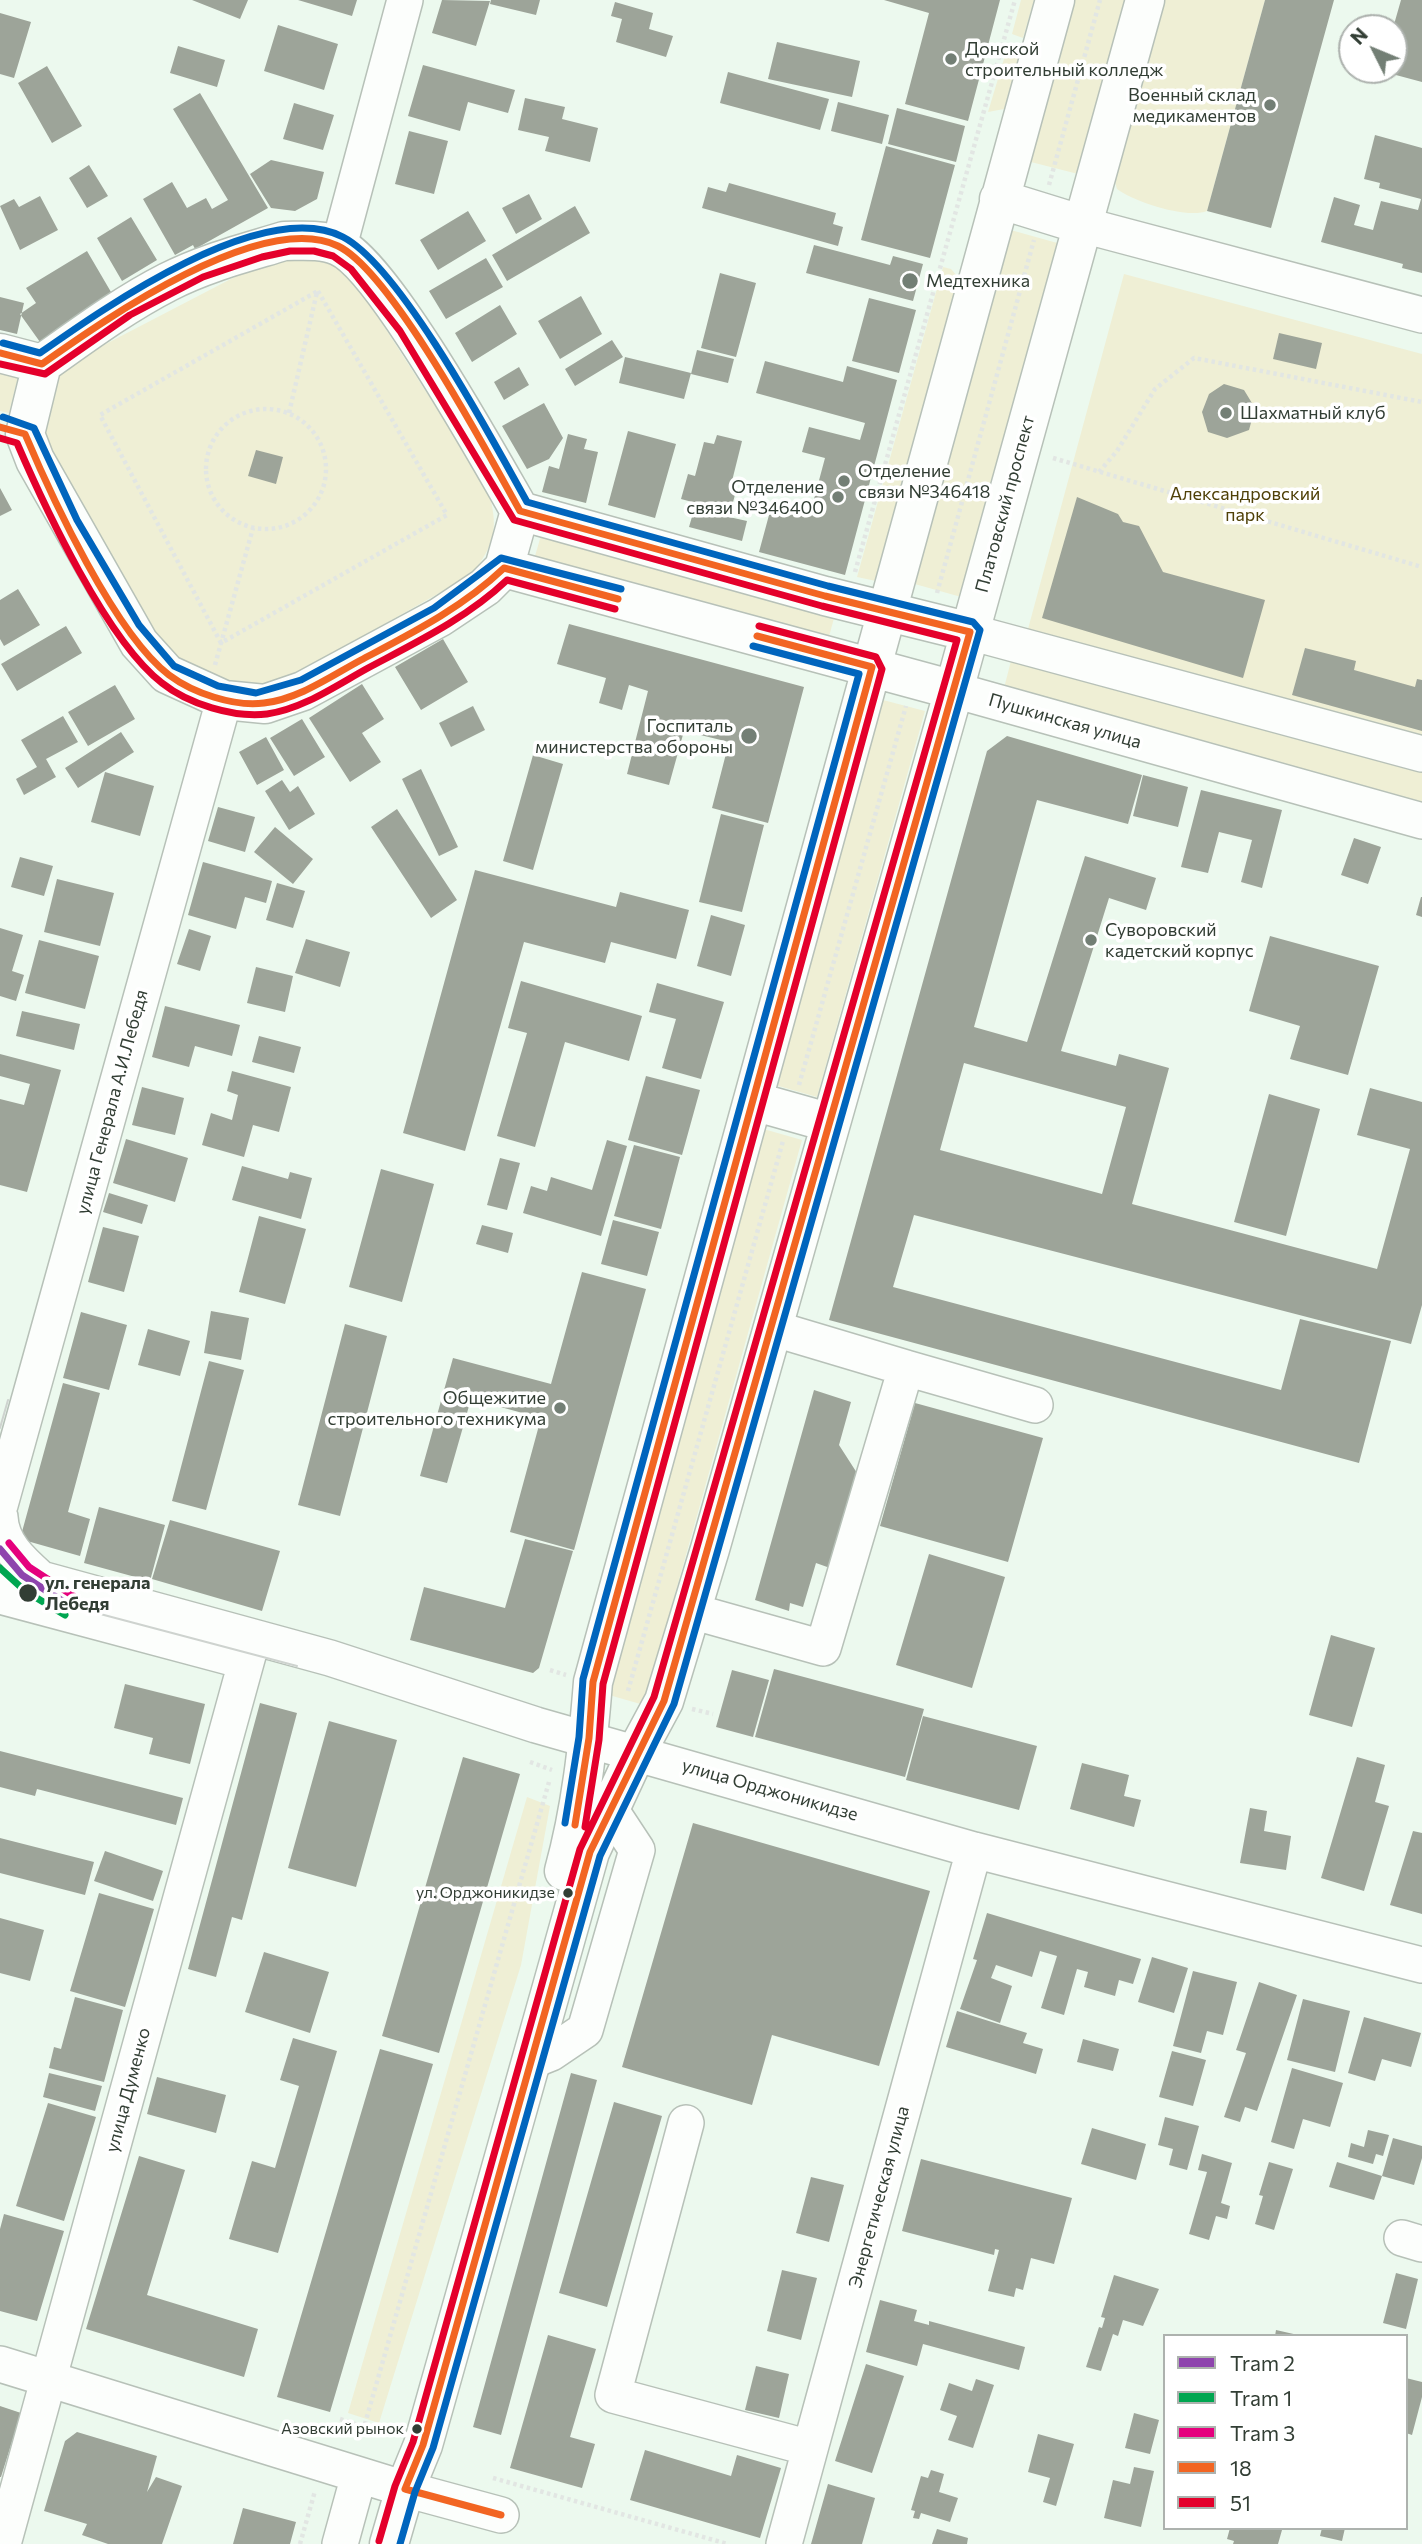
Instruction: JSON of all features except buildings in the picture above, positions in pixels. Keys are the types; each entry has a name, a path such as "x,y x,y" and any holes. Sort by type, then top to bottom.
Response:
{"main road":[{"name":"Платовский проспект","path":"405,2489 409,2434 451,2272 572,1843 589,1738 610,1687 752,1101 1055,0"},
{"name":"Платовский проспект","path":"389,2544 405,2489 423,2445 590,1852 636,1751 664,1701 691,1611 954,690 1145,0"},
{"path":"999,199 1083,225"},
{"path":"520,511 504,568 485,587 430,623 303,691 265,704 224,699 167,674 139,643 35,460 12,430 43,364 124,307 171,281 221,260 284,241 314,241 339,247 372,276 428,358 520,511 847,602 970,632"},
{"path":"0,353 43,364"},
{"name":"Пушкинская улица","path":"504,568 954,690"},
{"path":"752,1101 831,1123"}],"street":[{"path":"339,247 405,0"},
{"path":"1083,225 1422,315"},
{"path":"970,632 1422,754"},
{"name":"Пушкинская улица","path":"954,690 1422,821"},
{"name":"улица Генерала А.И.Лебедя","path":"0,1506 224,699"},
{"path":"772,1328 1035,1405"},
{"path":"691,1611 823,1648 905,1368"},
{"path":"0,1517 1,1530 8,1543 41,1579"},
{"name":"улица Орджоникидзе","path":"0,1585 41,1579 248,1649"},
{"name":"улица Орджоникидзе","path":"0,1596 248,1649 636,1751 974,1850 1422,1965"},
{"name":"улица Думенко","path":"3,2544 248,1649"},
{"name":"Энергетическая улица","path":"784,2544 974,1850"},
{"path":"686,2123 613,2395 810,2448"},
{"path":"0,2364 405,2489 501,2515"},
{"path":"340,2544 359,2475"},
{"path":"405,2489 406,2544"}],"path":[{"path":"847,602 1015,0"},
{"path":"929,622 1100,0"},
{"path":"318,291 447,515 221,643 100,415 318,291"},
{"path":"289,412 318,291"},
{"path":"1099,472 1116,451 1156,389 1194,358 1422,402"},
{"path":"261,409 289,412 304,421 324,449 327,466 325,483 318,501 305,516 287,526 268,530 248,527 230,518 216,503 208,486 208,451 220,430 234,418 261,409"},
{"path":"1053,458 1422,567"},
{"path":"664,1701 610,1687 791,1111 913,680"},
{"path":"340,2419 363,2427 552,1769 530,1762"},
{"path":"493,2478 727,2544"}],"green space":[{"path":"1021,0 1034,0 1023,38 1012,34"},
{"path":"1071,0 1133,0 1086,176 1027,161"},
{"path":"1161,0 1265,0 1207,211 1198,213 1174,211 1135,199 1117,189 1113,175"},
{"path":"1007,49 1020,54 1004,109 988,112"},
{"path":"1000,227 1068,246 972,600 904,581"},
{"path":"307,251 351,275 488,488 493,513 493,534 486,553 471,575 270,689 251,690 197,668 168,652 144,620 44,445 41,427 57,375 75,360 252,268"},
{"path":"943,267 951,269 959,278 876,581 857,577"},
{"name":"Александровский парк","path":"1124,274 1422,354 1422,737 1028,629"},
{"path":"0,368 19,373 9,413 0,411"},
{"path":"544,525 837,607 827,644 533,563"},
{"path":"1012,657 1422,767 1422,811 1003,692"},
{"path":"883,700 925,711 817,1097 775,1085"},
{"path":"760,1128 802,1140 644,1705 602,1693"},
{"path":"527,1797 550,1806 521,1965 379,2423 348,2413"}],"tram line":[{"path":"0,1428 8,1400"},
{"name":"3","path":"9,1543 29,1567 75,1597"},
{"name":"2","path":"0,1549 22,1575 70,1606"},
{"name":"1","path":"0,1568 25,1591 65,1615"},
{"path":"70,1606 297,1666"}],"transit line":[{"path":"3,343 40,353 143,286 229,244 271,232 310,228 343,237 366,254 418,318 469,399 527,502 828,586 973,622 980,630 674,1704 600,1856 433,2448 415,2492 400,2544"},
{"name":"18","path":"0,353 42,364 103,322 184,275 227,256 268,243 306,239 338,246 360,263 385,290 411,326 463,409 520,511 825,596 970,632 664,1701 590,1852 423,2445 405,2489"},
{"name":"51","path":"0,364 45,374 130,315 203,277 262,257 290,251 314,251 333,256 351,269 400,331 514,520 822,606 957,640 654,1697 580,1849 413,2442 395,2486 379,2541"},
{"path":"3,417 34,428 77,520 139,625 174,666 218,686 256,693 301,680 434,608 501,558 621,589"},
{"name":"18","path":"0,427 25,434 51,493 87,563 107,598 148,655 179,682 227,701 264,703 302,692 436,619 504,568 618,599"},
{"name":"51","path":"0,438 17,443 79,572 120,637 162,683 173,691 212,708 254,715 280,711 307,702 441,628 492,594 507,580 615,609"},
{"name":"51","path":"585,1827 599,1740 603,1684 882,669 876,657 759,626"},
{"name":"18","path":"575,1825 589,1738 593,1682 872,667 757,636"},
{"path":"565,1823 579,1737 583,1679 859,674 753,646"},
{"name":"18","path":"405,2489 501,2515"}],"place":[{"name":"Донской строительный колледж","path":"951,59"},
{"name":"Военный склад медикаментов","path":"1270,105"},
{"name":"Медтехника","path":"910,281"},
{"name":"Шахматный клуб","path":"1226,413"},
{"name":"Отделение связи №346418","path":"844,481"},
{"name":"Отделение связи №346400","path":"838,497"},
{"name":"Госпиталь министерства обороны","path":"749,736"},
{"name":"Суворовский кадетский корпус","path":"1091,940"},
{"name":"Общежитие строительного техникума","path":"560,1408"},
{"name":"ул. генерала Лебедя","path":"28,1593"},
{"name":"ул. Орджоникидзе","path":"568,1893"},
{"name":"Азовский рынок","path":"417,2429"}]}
